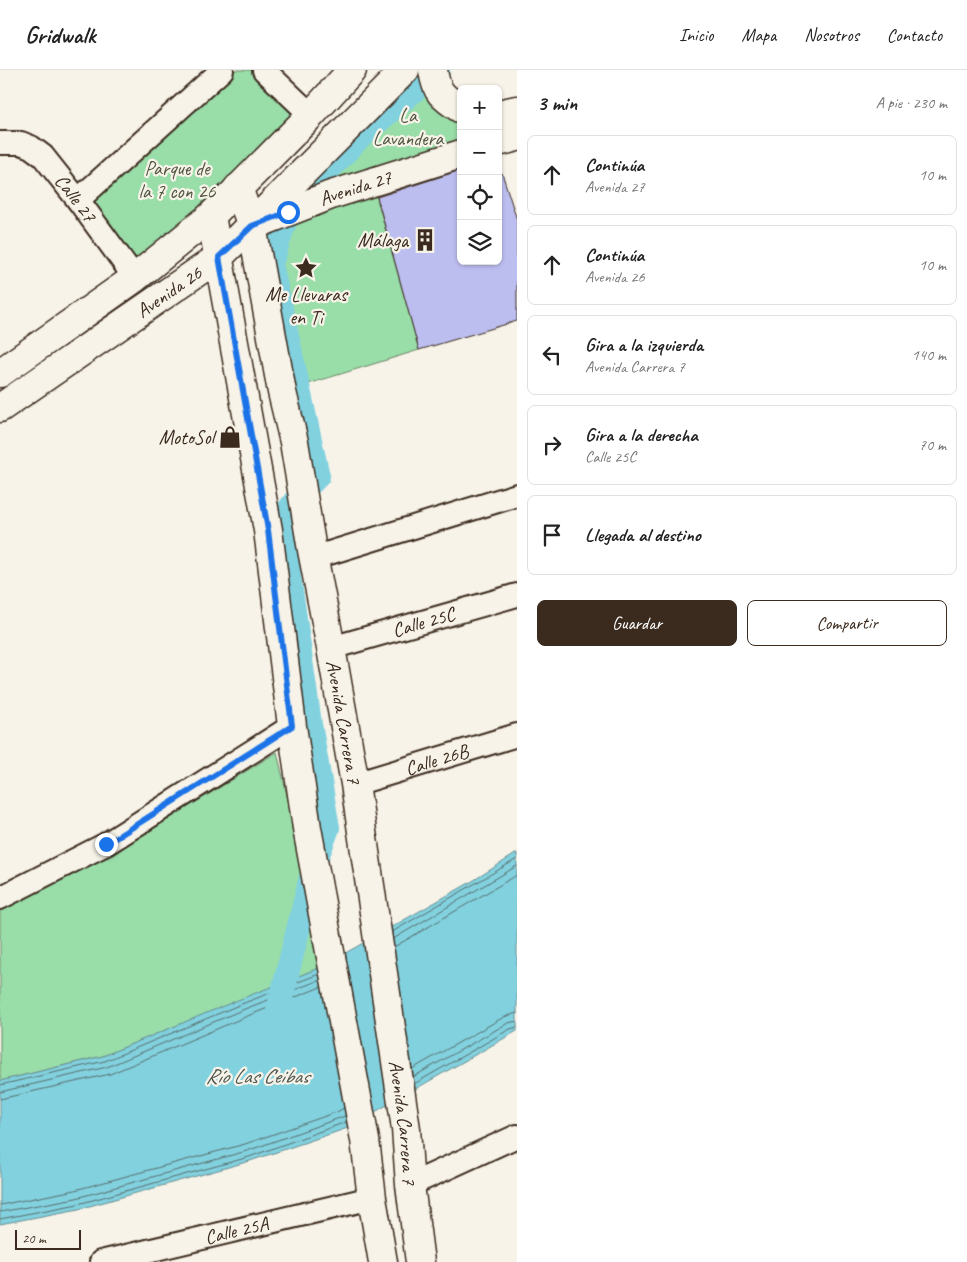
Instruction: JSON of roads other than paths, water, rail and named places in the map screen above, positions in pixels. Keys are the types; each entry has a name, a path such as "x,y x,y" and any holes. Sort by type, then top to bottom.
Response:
{"main road":[{"name":"Avenida 26","path":"0,374 135,278 211,216 311,116 352,70"},
{"name":"Avenida 26","path":"0,408 219,257 252,226 405,70"},
{"path":"434,78 450,102 457,106"},
{"path":"502,134 510,119"},
{"name":"Avenida 27","path":"252,226 331,195 457,155"},
{"name":"Avenida Carrera 7","path":"238,188 252,226 282,392 294,442 313,558 355,784 406,1129 410,1185 420,1262"},
{"name":"Avenida Carrera 7","path":"211,216 268,530 292,726 307,828 365,1140 382,1262"}],"street":[{"path":"78,200 222,70"},
{"path":"264,70 311,116"},
{"name":"Calle 27","path":"0,142 21,143 31,147 43,156 135,278"},
{"path":"313,558 517,495"},
{"name":"Calle 25C","path":"331,648 517,596"},
{"path":"0,898 106,844 292,726"},
{"name":"Calle 26B","path":"355,784 517,735"},
{"path":"410,1185 517,1136"},
{"name":"Calle 25A","path":"101,1262 372,1198"}],"water":[{"name":"Río Las Ceibas","path":"517,853 517,1031 345,1129 250,1161 79,1209 0,1224 0,1081 103,1056 319,968 471,882"}],"waterway":[{"path":"278,1011 314,865 328,828 310,724 281,520 302,492 318,476 271,264 288,212 359,138 438,70"}],"place":[{"name":"Málaga","path":"425,240"},
{"name":"Me Llevaras en Ti","path":"306,268"},
{"name":"MotoSol","path":"230,437"}],"park label":[{"name":"La Lavandera","path":"408,126"},
{"name":"Parque de la 7 con 26","path":"177,180"}]}
